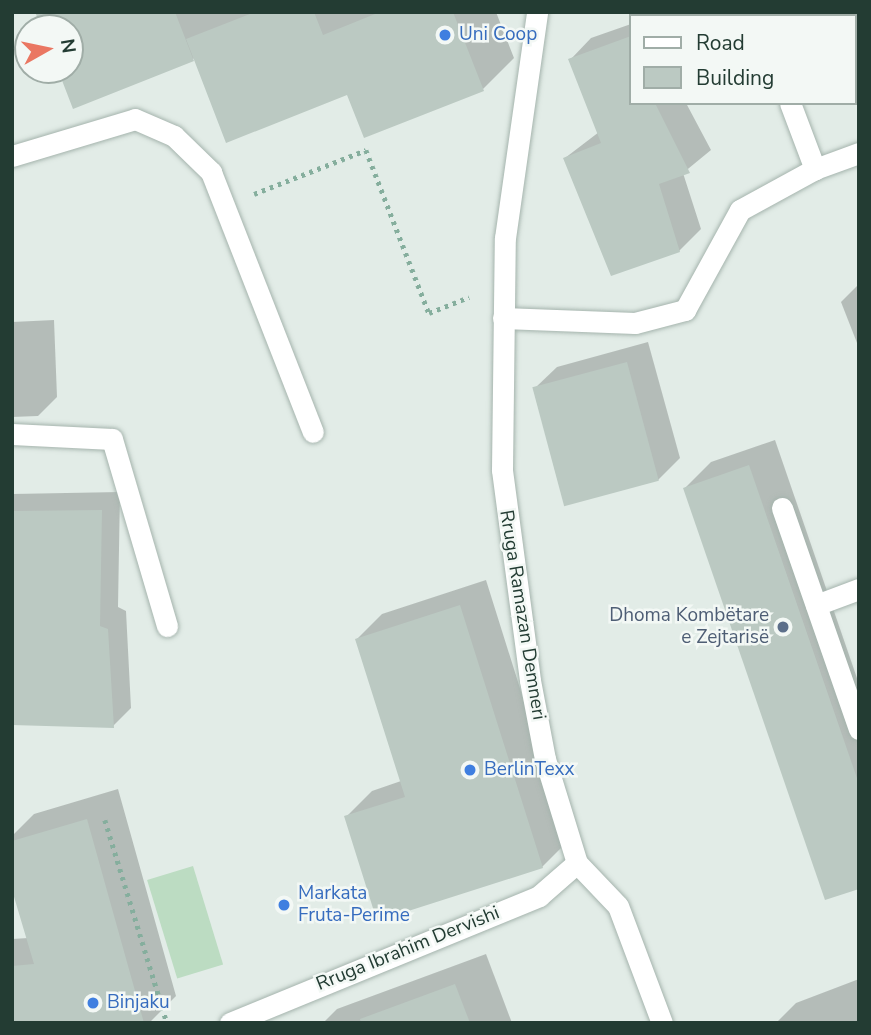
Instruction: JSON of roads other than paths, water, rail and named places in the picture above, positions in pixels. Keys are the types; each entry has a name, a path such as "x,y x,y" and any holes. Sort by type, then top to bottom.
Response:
{"street":[{"name":"Rruga Ramazan Demneri","path":"537,12 503,285 502,470 515,597 545,759 578,863 618,906 662,1023"},
{"path":"791,105 815,169"},
{"path":"12,156 135,119 174,136 211,172 227,204 313,432"},
{"path":"503,318 635,323 685,310 740,210 815,169 859,153"},
{"path":"12,434 112,439 167,626"},
{"path":"782,509 859,729"},
{"path":"816,605 859,589"},
{"name":"Rruga Ibrahim Dervishi","path":"241,1021 539,896 578,863"}],"place":[{"name":"Uni Coop","path":"445,35"},
{"name":"Dhoma Kombëtare e Zejtarisë","path":"783,627"},
{"name":"BerlinTexx","path":"470,770"},
{"name":"Markata Fruta-Perime","path":"284,905"},
{"name":"Binjaku","path":"93,1003"}]}
